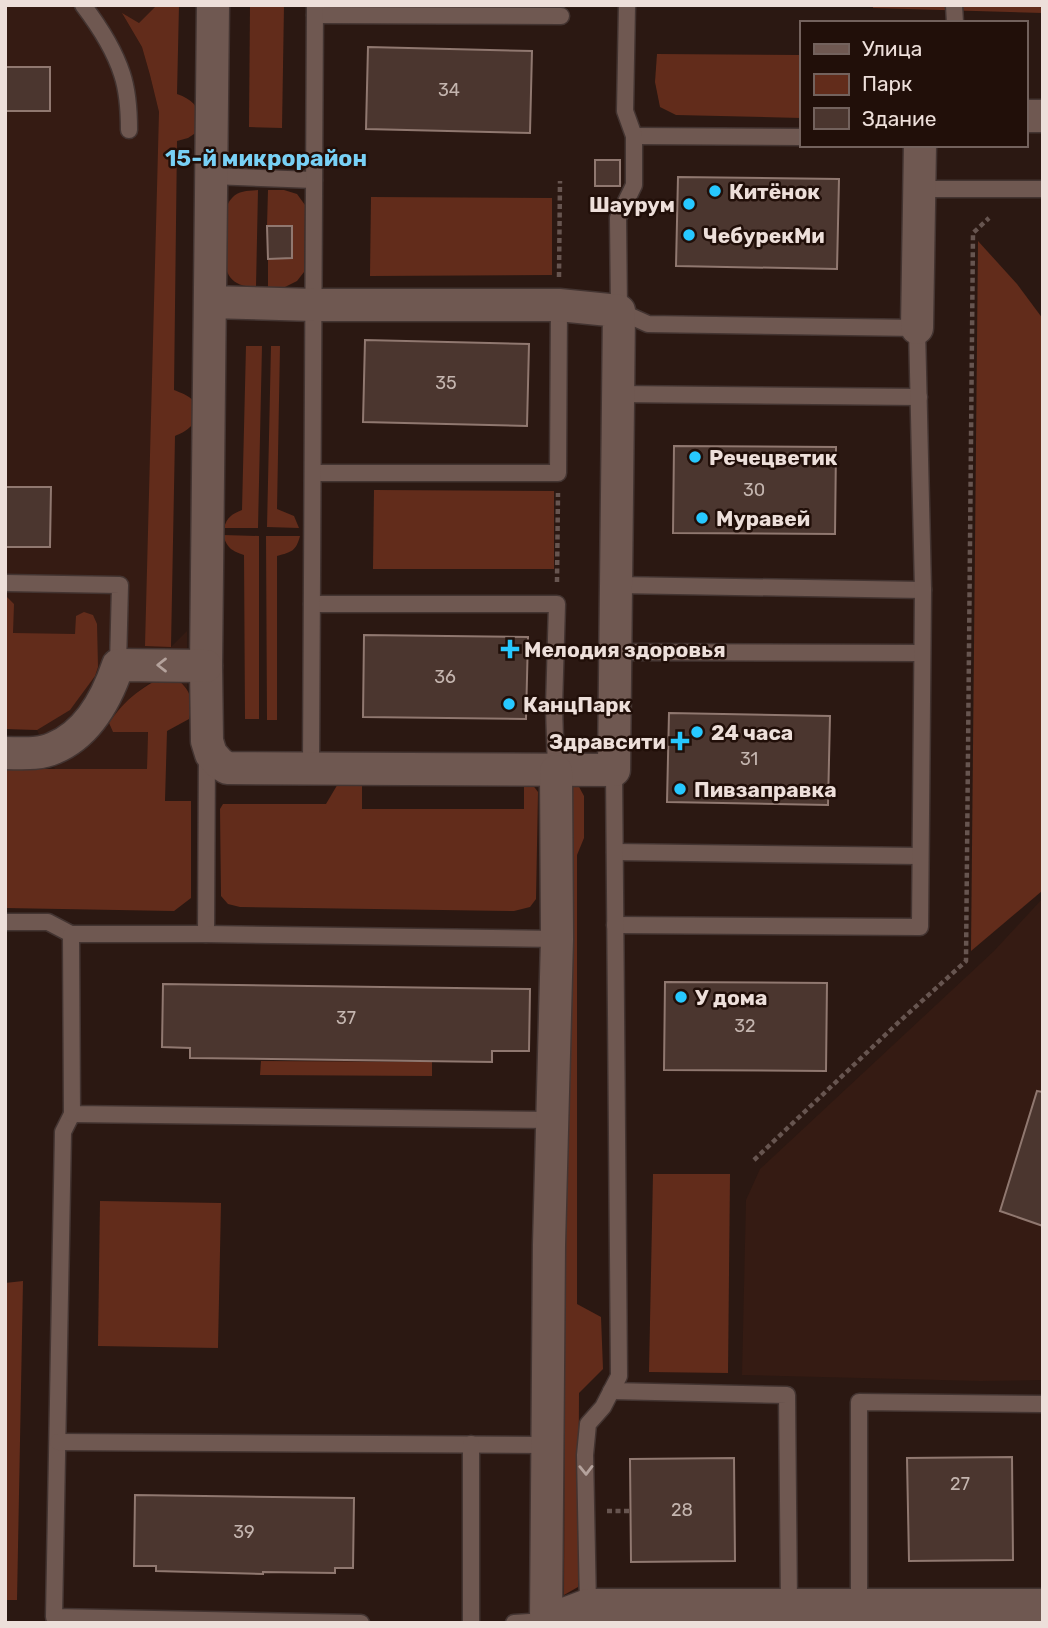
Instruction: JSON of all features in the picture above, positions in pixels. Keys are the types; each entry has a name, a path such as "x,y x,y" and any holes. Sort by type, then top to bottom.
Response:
{"street":[{"path":"210,302 314,305 559,305 619,311 614,770 227,768 211,754 207,741 206,666 213,5"},
{"path":"917,328 920,147"},
{"path":"5,753 53,749 75,736 96,713 110,689 118,665 206,666"},
{"path":"556,771 558,939 551,1120 546,1621 588,1605 1043,1605"}],"lane":[{"path":"83,5 100,28 122,74 128,100 130,130"},
{"path":"615,925 920,927 923,590 917,328 648,324 619,311 618,218 634,185 634,136 625,111 627,5"},
{"path":"312,768 315,10 561,16"},
{"path":"634,136 800,137"},
{"path":"212,176 314,180"},
{"path":"920,189 1043,189"},
{"path":"313,473 558,473 559,305"},
{"path":"618,394 919,397"},
{"path":"5,583 120,585 118,665"},
{"path":"617,585 923,590"},
{"path":"312,604 557,604 554,706 556,771"},
{"path":"616,652 922,653"},
{"path":"206,934 207,741"},
{"path":"588,1605 585,1455 588,1424 603,1407 619,1376 614,770"},
{"path":"615,852 920,856"},
{"path":"5,922 48,922 71,934 558,939"},
{"path":"71,934 72,1114 63,1132 54,1620 361,1623"},
{"path":"72,1114 551,1120"},
{"path":"611,1391 787,1395 789,1606"},
{"path":"859,1606 859,1402 1043,1404"},
{"path":"58,1442 546,1445"},
{"path":"471,1444 471,1623"},
{"path":"514,1623 546,1621"}],"path":[{"path":"559,305 560,181"},
{"path":"557,604 558,473"},
{"path":"604,1511 630,1511"}],"shaded area":[{"path":"5,5 155,5 139,23 123,15 142,47 159,112 171,647 187,631 187,688 170,673 149,683 130,698 109,723 113,732 148,732 147,769 55,769 37,730 5,729"},
{"path":"1043,898 1043,1380 742,1375 746,1200 760,1169 994,951"}],"green space":[{"path":"155,5 179,5 177,94 193,104 199,118 197,132 177,141 174,390 192,400 198,413 190,427 175,436 171,647 145,646 159,112 142,47 122,13 139,23"},
{"path":"250,5 284,5 282,128 249,127"},
{"path":"873,5 1043,5 1043,13 873,8"},
{"path":"657,54 800,55 800,118 676,115 660,107 655,82"},
{"path":"258,190 256,287 236,283 231,278 224,255 225,220 229,202 244,191"},
{"path":"268,190 284,190 297,194 305,205 304,272 297,281 285,287 268,289 268,259 292,258 292,227 267,226"},
{"path":"371,197 552,198 552,275 370,276"},
{"path":"978,241 1017,284 1043,319 1042,891 971,951"},
{"path":"246,346 262,346 258,528 224,528 230,516 242,510"},
{"path":"271,346 280,346 277,509 294,516 299,528 267,527"},
{"path":"374,490 554,491 554,569 373,569"},
{"path":"223,535 259,536 259,719 245,719 244,555 230,548"},
{"path":"266,536 300,536 293,550 277,556 277,720 267,720"},
{"path":"5,595 14,604 13,633 75,634 76,616 84,612 93,615 97,624 98,667 95,676 70,710 37,730 5,729"},
{"path":"171,673 186,688 191,698 189,719 167,731 165,801 191,801 191,898 174,911 5,908 5,769 147,769 148,732 113,732 109,723 136,693"},
{"path":"567,781 578,785 584,796 584,838 577,855 577,1304 601,1317 603,1369 579,1393 578,1587 564,1595"},
{"path":"339,782 362,782 362,809 524,809 524,782 532,784 538,792 536,899 530,907 514,911 240,907 228,904 221,896 220,809 223,804 326,804"},
{"path":"261,1061 432,1062 432,1076 260,1075"},
{"path":"653,1174 730,1174 728,1373 649,1372"},
{"path":"100,1201 221,1203 218,1348 98,1346"},
{"path":"23,1281 17,1600 5,1600 5,1283"}],"building":[{"path":"368,47 532,51 530,133 366,129"},
{"path":"5,67 50,67 50,111 5,111"},
{"path":"595,160 620,160 620,186 595,186"},
{"path":"678,177 839,179 837,269 676,266"},
{"path":"267,226 292,226 292,258 268,259"},
{"path":"365,340 529,344 527,426 363,422"},
{"path":"674,446 836,447 835,534 673,533"},
{"path":"5,487 51,487 50,547 5,547"},
{"path":"364,635 528,637 526,719 363,717"},
{"path":"669,713 830,716 828,805 667,802"},
{"path":"665,982 827,983 826,1071 664,1070"},
{"path":"163,984 530,989 529,1051 492,1051 492,1062 190,1058 190,1048 162,1047"},
{"path":"1037,1091 1043,1092 1043,1226 1000,1211"},
{"path":"1012,1457 1013,1560 909,1561 907,1458"},
{"path":"734,1458 735,1561 631,1562 630,1459"},
{"path":"135,1495 354,1498 353,1568 335,1568 335,1573 263,1574 156,1571 156,1566 134,1566"}],"place":[{"name":"Китёнок","path":"715,191"},
{"name":"Шаурум","path":"689,204"},
{"name":"ЧебурекМи","path":"689,235"},
{"name":"Речецветик","path":"695,457"},
{"name":"Муравей","path":"702,518"},
{"name":"Мелодия здоровья","path":"510,649"},
{"name":"КанцПарк","path":"509,704"},
{"name":"24 часа","path":"697,732"},
{"name":"Здравсити","path":"680,741"},
{"name":"Пивзаправка","path":"680,789"},
{"name":"У дома","path":"681,997"}],"district":[{"name":"15-й микрорайон","path":"266,158"}]}
